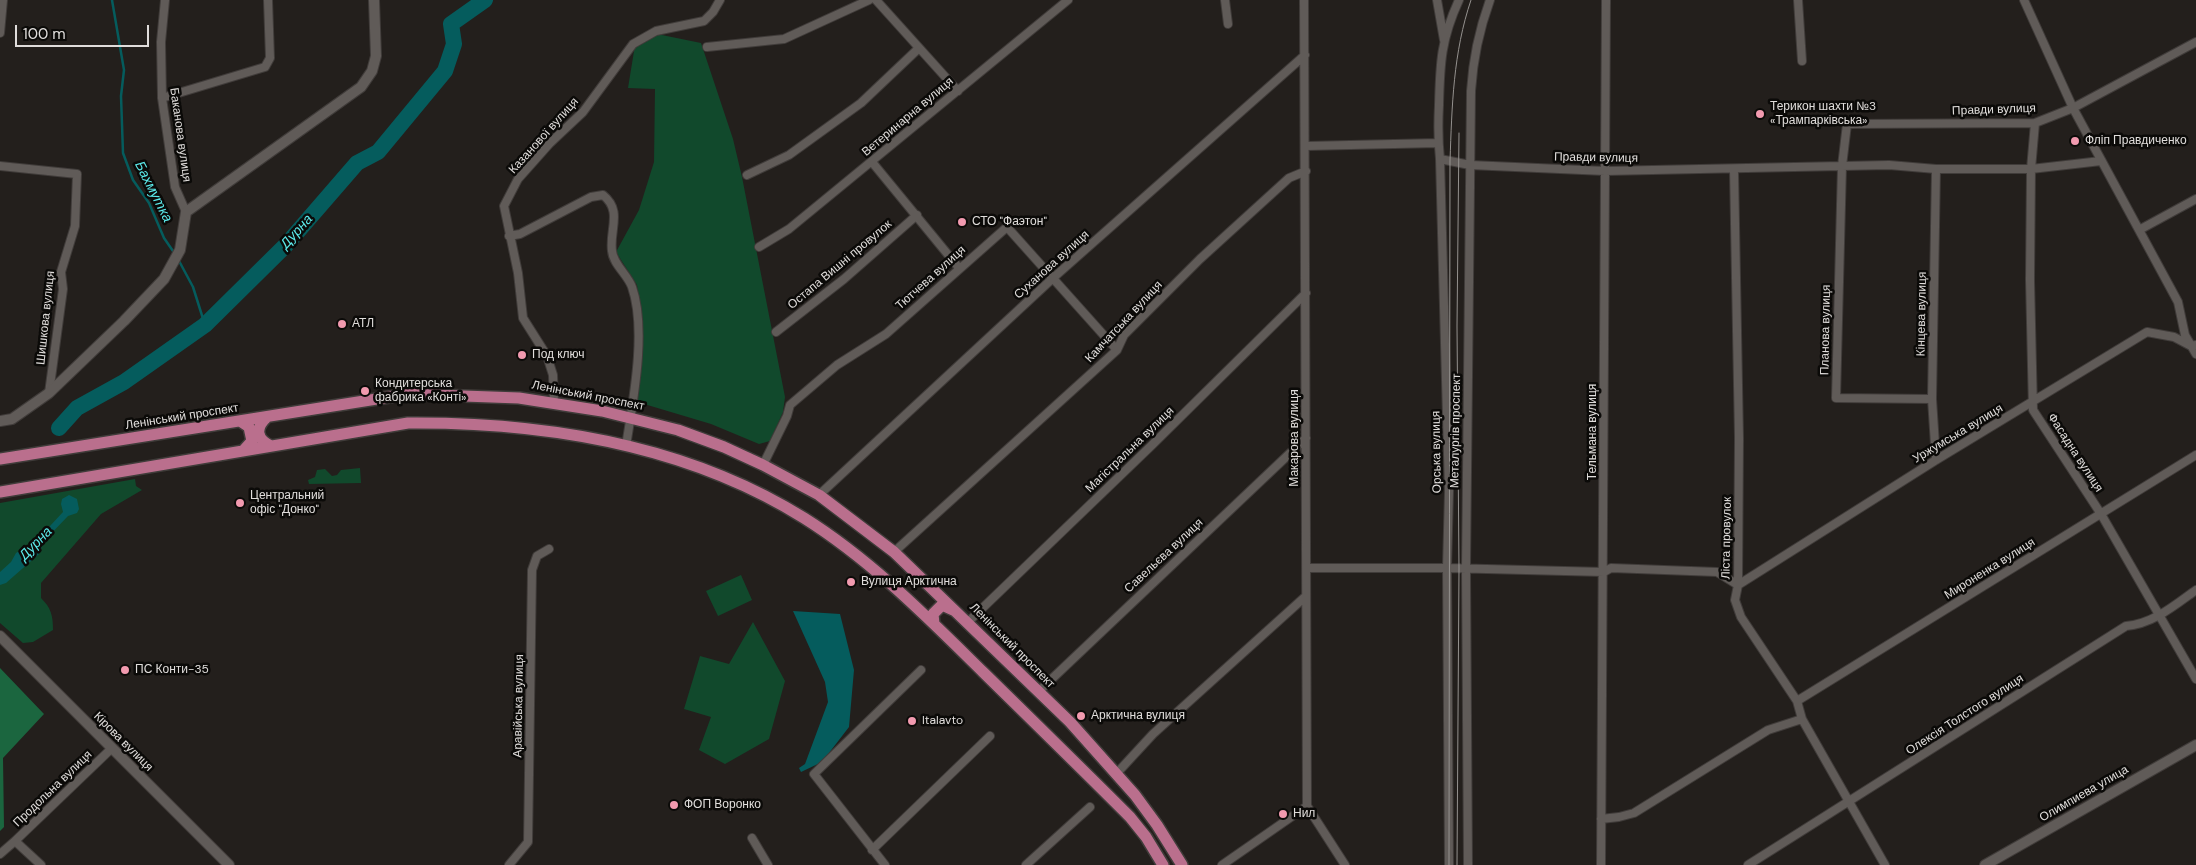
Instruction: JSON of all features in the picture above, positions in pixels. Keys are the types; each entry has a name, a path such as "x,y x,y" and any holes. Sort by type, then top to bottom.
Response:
{"main road":[{"name":"Ленінський проспект","path":"0,459 408,394 519,398 630,417 678,430 724,447 763,465 819,495 894,552 1070,722 1117,773 1157,825 1182,865"},
{"path":"267,417 258,426 258,433 260,440 271,446"},
{"path":"240,421 250,427 252,441 243,451"},
{"path":"0,492 398,423 444,422 517,426 626,446 678,460 751,490 804,518 866,563 934,624 1130,817 1146,836 1163,865"},
{"path":"919,610 929,610 937,602 934,590"},
{"path":"934,624 933,614 942,606 956,611"}],"street":[{"path":"0,33 3,0"},
{"name":"Баканова вулиця","path":"164,0 161,42 162,98 175,187 186,212"},
{"path":"162,98 265,67 270,58 268,0"},
{"path":"0,421 12,419 49,393 124,322 164,279 180,250 186,212 361,88 372,71 376,56 374,0"},
{"name":"Казанової вулиця","path":"554,403 553,375 547,356 523,318 518,274 504,206 518,179 550,143 583,112 633,44 656,31 694,25 704,21 713,12 720,0"},
{"path":"707,47 784,39 869,0"},
{"path":"876,0 958,91"},
{"name":"Ветеринарна вулиця","path":"759,247 789,229 1068,0"},
{"path":"1225,0 1228,24"},
{"name":"Макарова вулиця","path":"1304,0 1307,806"},
{"name":"Орська вулиця","path":"1438,0 1444,40"},
{"name":"Орська вулиця","path":"1449,865 1447,568 1449,490 1438,143 1441,56 1444,40 1459,0"},
{"name":"Металургів проспект","path":"1468,865 1466,569 1470,165 1474,58 1480,25 1490,0"},
{"name":"Тельмана вулиця","path":"1601,865 1606,0"},
{"path":"1798,0 1802,61"},
{"path":"2024,0 2073,108 2178,302 2185,335 2194,346 2196,354"},
{"name":"Правди вулиця","path":"1842,166 1847,124 2035,123 2073,108 2196,42"},
{"path":"747,175 789,154 861,103 919,48"},
{"name":"Суханова вулиця","path":"819,495 1053,278 1305,55"},
{"name":"Фасадна вулиця","path":"2035,123 2031,169 2033,410 2101,514 2196,679"},
{"path":"1306,146 1438,143"},
{"name":"Правди вулиця","path":"1440,160 1470,165 1605,171 1734,170 1889,165 1936,169 2031,169 2101,162"},
{"path":"872,162 959,268"},
{"name":"Шишкова вулиця","path":"0,166 77,174 75,226 61,272 63,289 49,393"},
{"name":"Планова вулиця","path":"1842,166 1836,398 1932,400"},
{"name":"Кінцева вулиця","path":"1936,169 1932,400 1936,460"},
{"name":"Ліста провулок","path":"1734,170 1739,438 1738,585 1734,600 1741,617 1796,701 1802,719 1885,865"},
{"name":"Камчатська вулиця","path":"894,552 1116,350 1124,336 1200,259 1289,178 1306,171"},
{"path":"509,236 520,234 592,197 603,195 611,201 614,211 612,253 632,287 640,330 626,446"},
{"path":"2139,230 2196,199"},
{"name":"Остапа Вишні провулок","path":"776,332 844,279 917,215"},
{"name":"Тютчева вулиця","path":"763,465 787,416 790,405 837,365 886,334 1007,227 1116,350"},
{"name":"Магістральна вулиця","path":"968,622 1306,294"},
{"name":"Уржумська вулиця","path":"1738,585 1936,460 2147,332 2174,337 2194,346"},
{"name":"Савельєва вулиця","path":"1038,692 1306,438"},
{"name":"Мироненка вулиця","path":"1796,701 2196,455"},
{"name":"Аравійська вулиця","path":"509,865 528,842 532,570 537,556 549,549"},
{"path":"1307,568 1447,568 1604,572 1611,568 1717,572 1738,585"},
{"name":"Олексія Толстого вулиця","path":"1748,865 2126,626 2139,625 2159,615 2196,590"},
{"path":"1117,773 1153,734 1306,596"},
{"name":"Кірова вулиця","path":"0,636 229,865"},
{"path":"885,865 814,774 921,670"},
{"path":"1601,819 1619,817 1634,812 1768,730 1802,719"},
{"path":"872,850 990,736"},
{"name":"Олимпиева улица","path":"1985,865 2196,745"},
{"name":"Продольна вулиця","path":"41,865 15,840 111,749"},
{"path":"1222,865 1307,806 1345,865"},
{"path":"1026,865 1090,807"},
{"path":"752,838 768,865"},
{"path":"0,854 15,840"}],"green space":[{"path":"657,34 701,43 733,139 785,397 783,412 770,441 759,444 711,424 634,401 642,329 637,285 616,252 639,210 654,162 655,89 628,88 635,45"},
{"path":"360,468 361,483 309,484 308,480 315,477 317,470 325,469 332,476 337,475 341,470"},
{"path":"135,479 136,486 142,490 101,514 41,583 41,598 51,612 53,630 33,642 23,643 0,623 0,503"},
{"path":"741,575 752,600 718,616 706,591"},
{"path":"753,622 785,681 769,739 725,764 699,750 711,717 684,709 700,656 729,664"},
{"path":"0,668 44,714 3,758 4,827 0,831"}],"water":[{"path":"69,495 77,499 79,509 77,513 68,516 44,541 39,554 6,583 0,585 0,572 11,562 16,553 37,540 63,512 62,499"},
{"path":"793,611 840,614 854,670 849,727 822,762 801,772 799,768 805,764 828,702 825,682"}],"waterway":[{"name":"Бахмутка","path":"112,0 124,70 121,96 123,153 133,180 149,203 164,238 175,254"},
{"name":"Дурна","path":"59,428 77,408 124,382 205,325 286,245 357,163 378,152 445,71 454,44 451,24 485,0"},
{"name":"Бахмутка","path":"178,259 193,287 205,325"}],"tram line":[{"path":"1449,865 1450,161 1454,80 1460,40 1471,0"},
{"path":"1457,865 1459,133"}],"place":[{"name":"Терикон шахти №3 «Трампарківська»","path":"1760,114"},
{"name":"Фліп Правдиченко","path":"2075,141"},
{"name":"СТО \"Фаэтон\"","path":"962,222"},
{"name":"АТЛ","path":"342,324"},
{"name":"Под ключ","path":"522,355"},
{"name":"Кондитерська фабрика «Конті»","path":"365,391"},
{"name":"Центральний офіс \"Донко\"","path":"240,503"},
{"name":"Вулиця Арктична","path":"851,582"},
{"name":"ПС Конти-35","path":"125,670"},
{"name":"Арктична вулиця","path":"1081,716"},
{"name":"Italavto","path":"912,721"},
{"name":"ФОП Воронко","path":"674,805"},
{"name":"Нил","path":"1283,814"}]}
